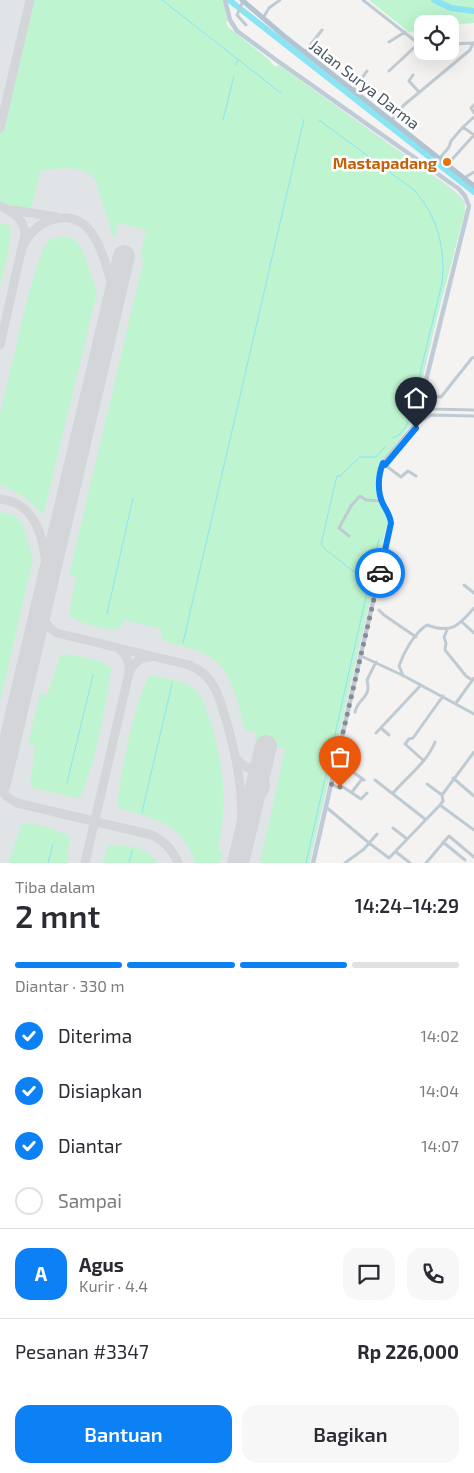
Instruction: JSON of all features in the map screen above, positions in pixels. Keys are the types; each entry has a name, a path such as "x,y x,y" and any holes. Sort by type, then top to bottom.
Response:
{"main road":[{"path":"225,0 231,24 237,31 459,190 468,201 468,212 414,426 380,470 379,486 381,501 391,523 313,863"},
{"name":"Jalan Surya Darma","path":"242,2 474,186"}],"street":[{"path":"262,18 269,8 280,0"},
{"path":"363,0 414,40"},
{"path":"242,2 238,11 238,17 246,25"},
{"path":"305,52 322,30"},
{"path":"390,42 404,32"},
{"path":"391,121 404,105 470,50 473,45 459,44"},
{"path":"389,71 414,49"},
{"path":"352,90 367,71"},
{"path":"413,75 409,82 419,92"},
{"path":"474,105 471,108 474,113"},
{"path":"440,159 451,141 474,117"},
{"path":"447,165 474,135 463,127"},
{"path":"464,178 474,172"},
{"path":"424,386 427,387 432,396 441,397 472,358 474,358"},
{"path":"421,399 432,409 474,410"},
{"path":"457,416 458,410"},
{"path":"414,426 431,415 474,416"},
{"path":"384,464 401,478 408,471 416,476"},
{"path":"349,536 339,528 351,506 360,496 366,500 381,501"},
{"path":"464,585 474,593"},
{"path":"404,676 399,666 406,648 422,628 427,625 436,629 447,630 462,622 474,608"},
{"path":"379,610 416,637"},
{"path":"462,622 474,633"},
{"path":"447,630 444,637 446,643 445,650 466,676 473,679 456,704"},
{"path":"360,656 404,676 474,714"},
{"path":"349,708 355,710 368,694 369,686 367,680 376,662"},
{"path":"376,733 421,685"},
{"path":"423,760 405,744 412,738 443,696"},
{"path":"381,728 389,734"},
{"path":"392,793 431,751 434,742"},
{"path":"326,807 390,858 443,801 442,795 474,752"},
{"path":"352,792 363,780 353,772"},
{"path":"453,778 474,796"},
{"path":"375,780 425,819"},
{"path":"331,784 352,792 361,799 367,793"},
{"path":"427,784 442,795"},
{"path":"440,804 474,830"},
{"path":"393,828 407,839"},
{"path":"344,863 358,855 377,834"},
{"path":"427,863 448,836 474,857"},
{"path":"443,842 465,860"},
{"path":"470,853 474,848"},
{"path":"396,852 410,863"}],"shaded area":[{"path":"0,0 223,0 228,20 226,23 230,29 268,59 275,67 279,65 449,186 465,202 465,211 419,394 416,392 414,395 418,399 412,423 382,461 379,469 362,465 350,560 378,568 310,863 0,863"}],"green space":[{"path":"30,0 223,0 227,26 268,59 275,67 279,65 448,187 464,203 465,211 432,336 412,423 378,467 376,489 381,507 387,516 387,525 309,863 260,863 285,749 255,741 257,733 245,730 232,686 221,667 203,653 162,640 161,629 125,620 119,628 107,629 84,623 69,615 76,576 69,575 144,258 140,257 146,230 118,223 114,240 95,179 90,174 77,169 62,168 41,171 30,213 0,206 0,128"},
{"path":"369,0 474,0 474,23 459,24 459,15 414,15 414,32 412,31 410,33"},
{"path":"0,223 8,225 11,229 8,254 0,286"},
{"path":"63,236 74,239 82,249 97,292 43,516 24,497 0,485 0,414 28,295 43,248 51,239"},
{"path":"0,512 13,515 22,523 33,559 0,702"},
{"path":"62,654 81,656 102,662 111,668 96,749 87,781 81,796 77,798 33,788 30,784 35,746 28,744 40,693 47,695"},
{"path":"151,675 177,681 192,687 201,698 207,711 219,753 223,785 223,817 218,850 223,851 220,863 195,863 190,850 176,832 157,821 122,809 117,805 135,715 140,696"},
{"path":"22,823 40,825 70,835 67,863 8,863"},
{"path":"108,846 139,848 158,863 102,863"}],"waterway":[{"path":"162,0 281,93"},
{"path":"229,0 474,192"},
{"path":"434,0 451,8 474,11"},
{"path":"236,65 238,60"},
{"path":"223,120 234,76"},
{"path":"183,643 304,119"},
{"path":"319,120 414,190 429,210 434,221 443,258 442,283 417,386"},
{"path":"393,438 403,431 406,426 414,398"},
{"path":"361,581 358,575 321,544 337,476 340,476 360,457 376,457 386,446"},
{"path":"107,614 133,498"},
{"path":"306,863 379,539"},
{"path":"67,783 93,675"},
{"path":"142,812 172,684"},
{"path":"48,863 53,844"},
{"path":"129,863 132,851"}],"taxiway":[{"path":"0,128 30,0"},
{"path":"0,206 17,216 22,223 25,234 0,345"},
{"path":"13,210 57,217"},
{"path":"23,246 34,230 51,220 63,218 73,219 81,223 94,236 99,245 110,276 113,298 110,318"},
{"path":"0,499 22,507 29,514 40,534 45,558 45,592"},
{"path":"44,598 44,618 48,626 57,633 189,665 205,675 211,682 219,697 227,723 239,776 242,827 238,863"},
{"path":"119,649 127,659 129,673 137,661 151,657"},
{"path":"85,863 129,673"},
{"path":"238,760 258,773 264,780 265,785 263,793 252,808 247,827"},
{"path":"0,788 7,797 17,803 152,835 168,846 178,863"}],"runway":[{"path":"0,783 124,256"},
{"path":"238,863 266,746"}],"way so far":[{"path":"340,787 331,784 380,573"}],"place":[{"name":"Mastapadang","path":"447,162"}],"route":[{"path":"380,573 391,523 381,501 379,486 380,470 383,463 385,465 416,428"}]}
